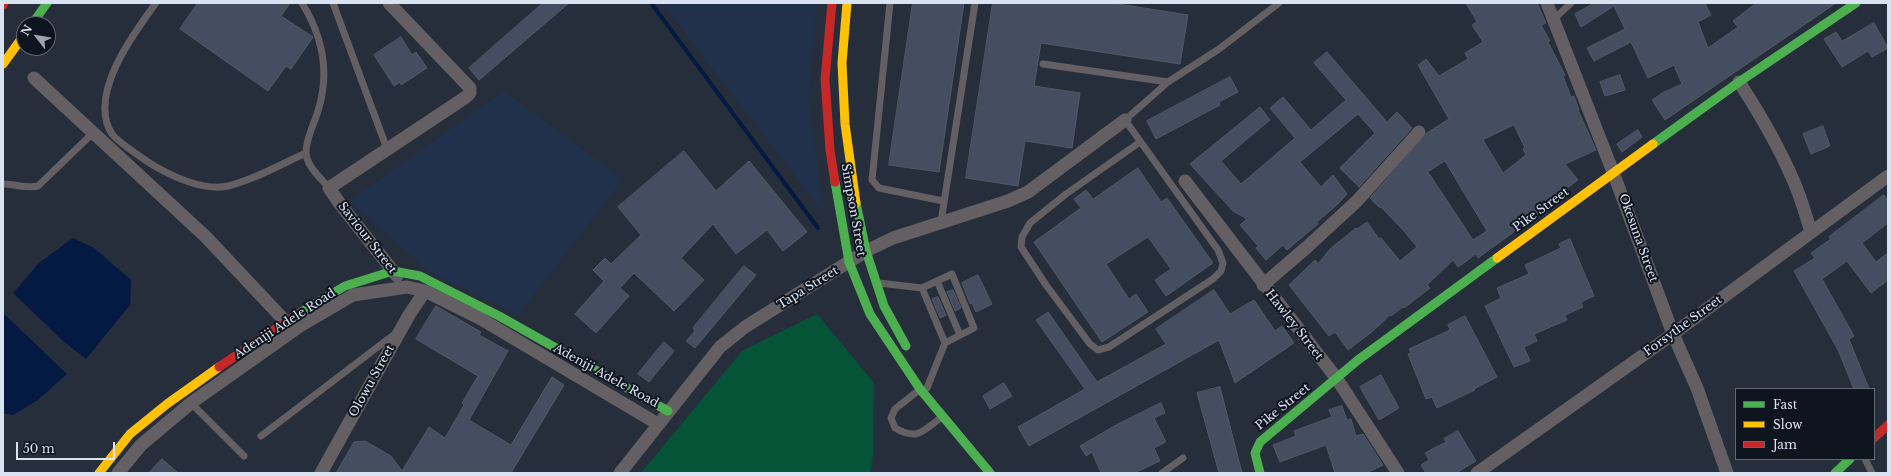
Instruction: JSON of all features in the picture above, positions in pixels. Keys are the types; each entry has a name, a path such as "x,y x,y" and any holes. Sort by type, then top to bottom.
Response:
{"main road":[{"path":"38,16 47,3"},
{"name":"Simpson Street","path":"832,3 825,79 830,150 849,262 870,314 923,389"},
{"path":"847,3 842,63 845,124 856,205 866,250 884,306 910,353"},
{"name":"Pike Street","path":"1260,473 1255,453 1260,442 1358,360 1739,82 1856,3"},
{"path":"3,64 16,46"},
{"name":"Adeniji Adele Road","path":"99,473 130,434 167,404 285,321 345,286 393,271 420,276 433,282 499,316 668,411"},
{"path":"917,367 923,389 990,473"},
{"path":"1875,437 1888,425"},
{"path":"1835,473 1849,460"}],"street":[{"path":"329,188 470,93 470,88 389,3"},
{"name":"Okesuna Street","path":"1547,3 1614,172 1673,334 1697,388 1727,473"},
{"path":"34,78 206,237 285,321"},
{"path":"1739,82 1765,122 1783,157 1795,184 1811,232"},
{"name":"Tapa Street","path":"620,473 720,347 745,327 866,250 893,238 1008,201 1028,192 1125,120"},
{"path":"1263,284 1307,247 1357,201 1419,132"},
{"name":"Forsythe Street","path":"1477,473 1673,334 1888,176"},
{"name":"Hawley Street","path":"1185,180 1337,379 1398,473"},
{"name":"Saviour Street","path":"329,188 393,271 407,286"},
{"name":"Adeniji Adele Road","path":"118,473 141,445 191,403 300,326 353,295 407,286 425,291 481,319 658,424"},
{"name":"Olowu Street","path":"321,473 402,328 425,291"}],"lane":[{"path":"156,3 130,40 114,68 106,93 106,116 112,134 139,156 156,167 173,176 206,187 227,186 251,178 306,153"},
{"path":"302,3 320,40 324,61 323,89 306,153 309,164 329,188"},
{"path":"333,3 386,149"},
{"path":"890,3 872,180 879,188 943,201"},
{"path":"941,222 943,201 975,3"},
{"path":"1140,142 1046,210 1030,223 1022,237 1021,247 1046,285 1090,344 1098,350 1109,347 1213,280 1221,272 1224,263 1218,250 1125,120 1168,82 1219,50 1276,3"},
{"path":"1553,20 1571,3"},
{"path":"1043,64 1168,82"},
{"path":"3,184 30,188 38,186 94,132"},
{"path":"876,283 922,288 952,274 974,328 945,343 923,389 895,409 891,418 895,428 906,434 916,435 944,416"},
{"path":"937,281 960,335"},
{"path":"922,288 945,343"},
{"path":"261,436 402,328"},
{"path":"191,403 244,456"},
{"path":"1162,473 1183,458"},
{"path":"1866,460 1872,473"}],"shaded area":[{"path":"662,3 817,3 808,95 824,213"},
{"path":"504,91 623,179 518,315 431,273 350,201"},
{"path":"73,238 94,248 131,280 130,305 86,359 63,341 13,293 39,263"},
{"path":"3,313 67,374 38,400 13,415 3,413"}],"green space":[{"path":"817,314 874,383 873,454 870,473 641,473 742,351"}],"building":[{"path":"198,3 290,3 281,16 313,37 291,69 286,66 268,91 180,29"},
{"path":"543,3 569,3 479,80 469,68"},
{"path":"913,3 964,3 939,172 889,165"},
{"path":"993,3 1112,3 1188,15 1180,64 1041,43 1034,86 1080,93 1072,148 1025,141 1018,186 966,178"},
{"path":"1466,3 1537,3 1546,23 1541,25 1565,75 1563,76 1571,97 1574,96 1578,110 1596,150 1565,164 1578,180 1566,189 1564,188 1537,215 1478,258 1476,254 1458,267 1453,260 1427,285 1430,288 1404,308 1403,307 1391,316 1390,315 1373,331 1348,350 1335,332 1329,336 1289,285 1315,260 1318,264 1330,249 1356,228 1357,229 1367,222 1379,239 1381,238 1400,261 1417,247 1381,207 1380,208 1370,198 1427,133 1449,119 1418,65 1426,59 1439,76 1468,59 1465,53 1483,42 1472,25 1477,22","holes":["1514,125 1525,148 1523,149 1526,155 1503,173 1483,140","1445,161 1487,231 1473,240 1428,172"]},
{"path":"1595,3 1705,3 1711,15 1698,22 1708,48 1738,27 1733,21 1756,3 1836,3 1665,120 1652,100 1664,92 1682,84 1674,65 1648,78 1631,42 1594,61 1587,48 1625,29 1614,6 1581,27 1575,14"},
{"path":"1874,23 1888,48 1872,57 1868,51 1842,67 1824,39 1836,32 1842,41"},
{"path":"401,37 412,55 416,52 427,68 401,85 400,82 394,86 374,55"},
{"path":"1327,52 1387,122 1397,112 1412,128 1359,187 1340,168 1375,133 1358,114 1300,162 1321,187 1333,175 1347,194 1317,222 1318,224 1287,250 1283,245 1266,260 1256,248 1258,246 1240,225 1247,219 1233,211 1190,164 1260,107 1270,120 1221,161 1241,184 1295,138 1270,108 1283,97 1311,130 1346,100 1314,63"},
{"path":"1620,75 1625,90 1605,96 1600,82"},
{"path":"1230,77 1238,92 1219,102 1220,105 1156,139 1147,121"},
{"path":"1823,126 1830,146 1811,154 1803,134"},
{"path":"1638,130 1642,137 1622,152 1617,144"},
{"path":"684,151 716,191 749,161 807,232 783,251 767,230 736,254 713,224 681,258 704,280 674,311 634,273 620,288 629,296 596,333 575,314 604,281 593,270 605,258 611,264 641,235 618,207"},
{"path":"1138,168 1161,202 1167,198 1213,263 1166,296 1155,280 1171,269 1148,237 1106,264 1129,299 1136,294 1148,312 1102,342 1034,242 1081,208 1074,199 1086,190 1093,199"},
{"path":"1884,195 1888,201 1888,223 1862,243 1876,262 1888,253 1888,280 1871,293 1847,261 1822,279 1854,336 1849,339 1869,388 1854,388 1838,350 1794,271 1815,258 1811,253 1831,239 1829,237"},
{"path":"1570,239 1594,296 1581,302 1583,307 1565,315 1567,320 1534,334 1537,341 1524,347 1530,361 1514,367 1485,306 1501,298 1497,288 1529,274 1525,265 1561,248 1559,244"},
{"path":"744,266 756,275 695,348 686,341 695,331 693,328"},
{"path":"978,275 992,304 976,312 972,303 970,304 962,283"},
{"path":"953,290 961,308 955,311 947,292"},
{"path":"1214,290 1230,314 1254,300 1275,331 1282,326 1294,343 1235,383 1219,340 1029,446 1018,427 1085,389 1036,320 1048,312 1097,382 1166,344 1156,329"},
{"path":"938,297 946,315 940,318 932,299"},
{"path":"436,306 481,332 479,335 508,351 469,420 511,445 552,377 564,385 511,473 336,473 354,442 365,441 391,456 402,471 429,427 445,438 464,405 462,403 478,376 416,339"},
{"path":"1465,316 1497,377 1474,389 1475,390 1437,408 1432,397 1426,399 1408,354 1411,353 1409,349 1450,330 1448,325"},
{"path":"664,342 674,351 649,382 638,374"},
{"path":"1381,375 1399,408 1379,420 1360,387"},
{"path":"1004,383 1012,396 990,409 983,396"},
{"path":"1220,387 1242,473 1219,473 1197,393"},
{"path":"1161,403 1165,413 1154,418 1166,442 1154,448 1160,461 1134,473 1101,473 1092,452 1086,456 1080,446 1118,424"},
{"path":"1342,406 1347,420 1351,419 1356,436 1363,434 1383,465 1366,473 1335,473 1326,445 1280,462 1273,445 1296,436 1294,431 1332,417 1329,410"},
{"path":"1458,431 1476,461 1456,473 1426,473 1421,465 1429,460 1425,453 1446,442 1444,439"},
{"path":"162,459 178,473 149,473"}],"waterway":[{"path":"651,3 818,228"}],"traffic: fast":[{"path":"38,16 47,3"},
{"path":"1653,144 1739,82 1856,3"},
{"path":"835,182 849,262 870,314 920,389 990,473"},
{"path":"856,203 866,251 884,306 906,346"},
{"path":"1260,473 1255,453 1260,442 1358,360 1497,258"},
{"path":"301,312 345,286 393,271 420,276 499,316 668,411"},
{"path":"1835,473 1849,460"}],"traffic: slow":[{"path":"847,3 842,63 845,124 856,203"},
{"path":"3,64 16,46"},
{"path":"1497,258 1653,144"},
{"path":"99,473 130,434 167,404 219,367"}],"traffic: jam":[{"path":"832,3 825,79 830,150 835,182"},
{"path":"219,367 301,312"},
{"path":"1875,437 1888,425"}]}
